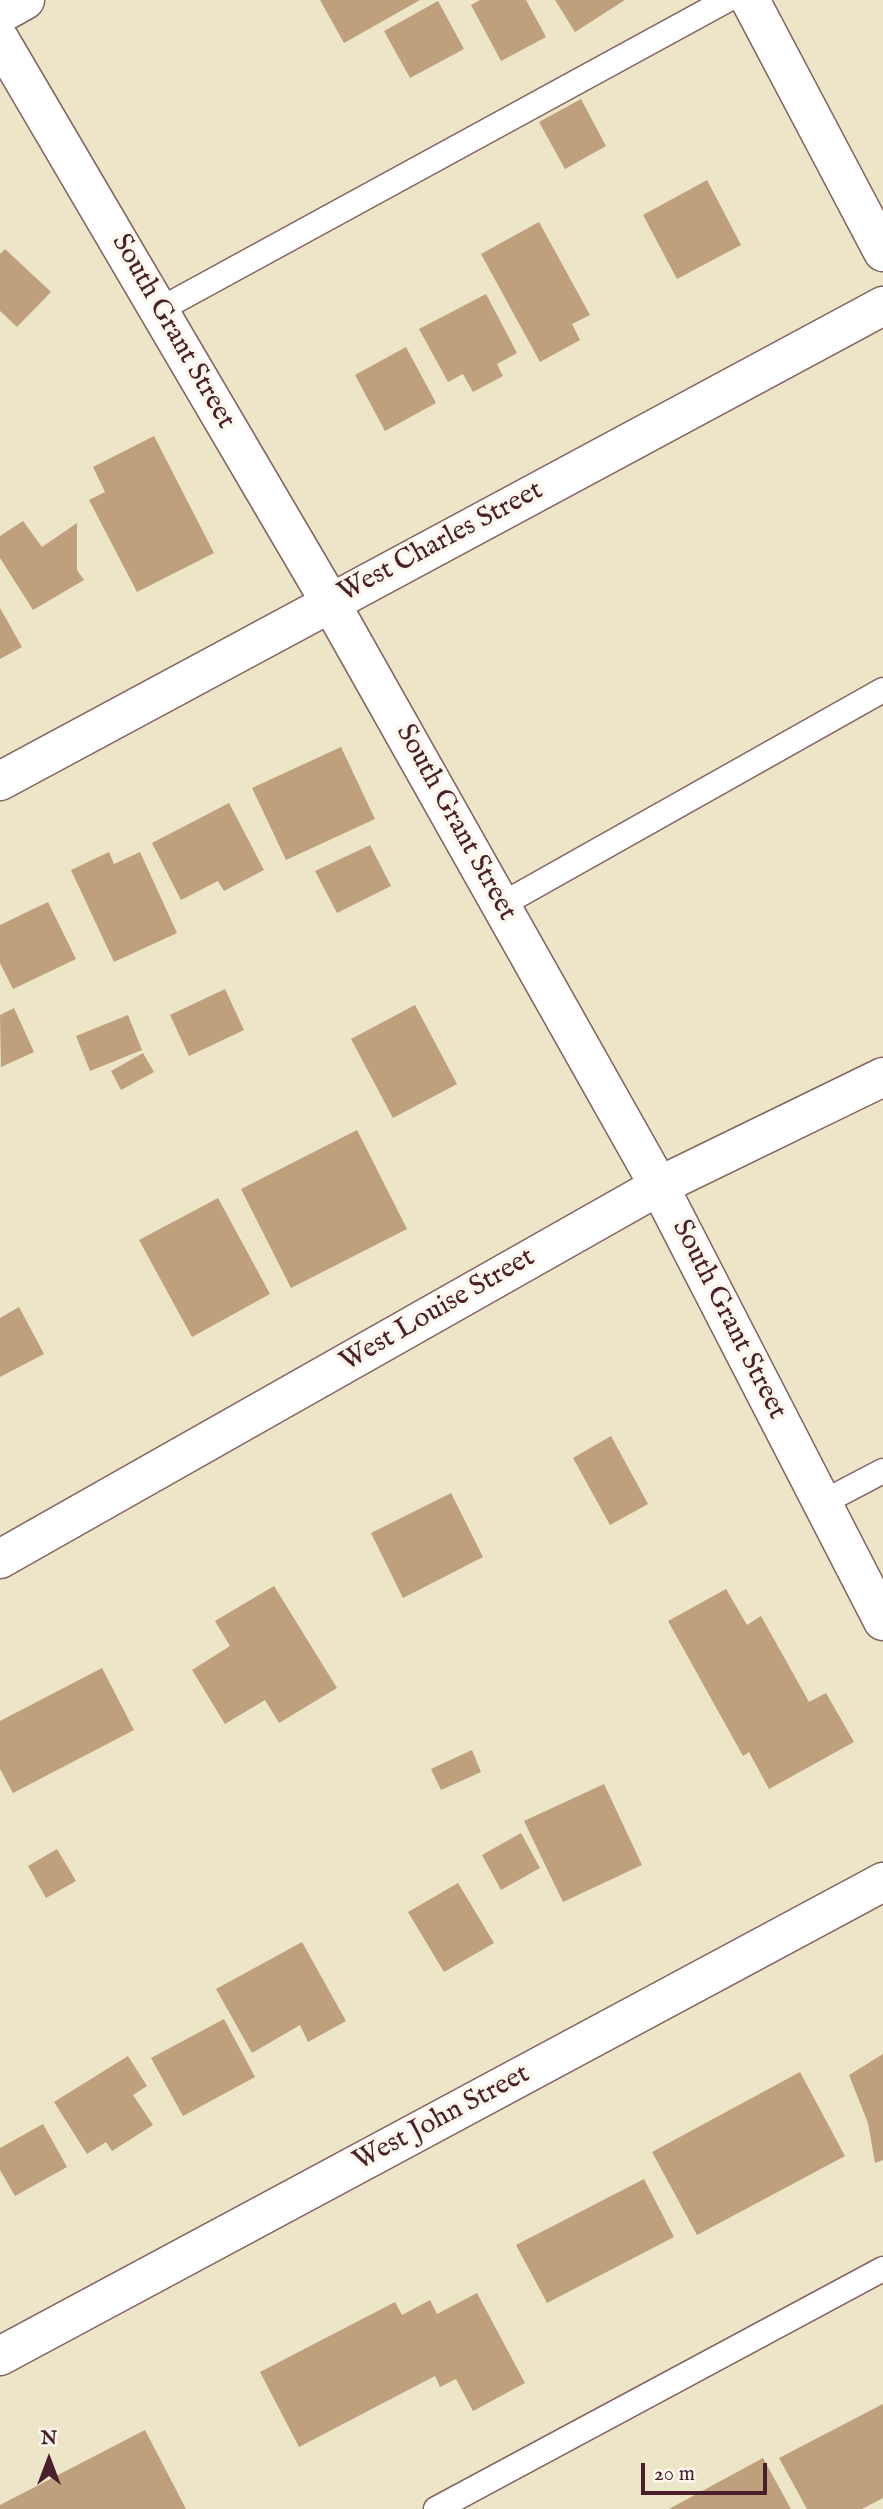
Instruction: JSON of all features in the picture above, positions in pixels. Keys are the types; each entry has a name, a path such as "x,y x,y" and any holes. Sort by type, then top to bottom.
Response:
{"street":[{"path":"0,14 25,0"},
{"path":"750,0 883,252"},
{"name":"South Grant Street","path":"0,40 330,602 659,1186 883,1622"},
{"name":"West Charles Street","path":"0,782 883,306"},
{"name":"West Louise Street","path":"0,1559 659,1186 883,1077"},
{"name":"West John Street","path":"0,2356 883,1882"}],"lane":[{"path":"159,310 727,0"},
{"path":"501,905 883,690"},
{"path":"822,1503 883,1471"},
{"path":"436,2509 883,2269"}],"building":[{"path":"320,0 420,0 344,43"},
{"path":"480,0 526,0 546,37 501,61 471,5"},
{"path":"555,0 625,0 575,32"},
{"path":"438,1 464,49 410,78 384,31"},
{"path":"581,99 606,146 565,169 539,122"},
{"path":"707,180 741,245 677,279 643,215"},
{"path":"539,222 590,315 572,324 580,340 540,362 481,254"},
{"path":"5,249 51,292 17,327 0,311 0,254"},
{"path":"486,294 517,353 497,364 503,376 473,392 463,374 448,382 419,329"},
{"path":"406,347 436,403 385,431 355,375"},
{"path":"154,436 214,553 137,592 89,500 105,492 93,467"},
{"path":"23,521 42,547 77,523 77,570 84,580 33,610 0,558 0,536"},
{"path":"0,608 22,647 0,659"},
{"path":"341,747 375,819 286,860 252,788"},
{"path":"229,803 264,870 224,891 218,881 181,900 152,843"},
{"path":"370,845 391,886 337,913 315,871"},
{"path":"109,852 114,864 140,852 177,933 114,962 71,870"},
{"path":"48,902 76,959 13,989 0,963 0,925"},
{"path":"225,989 244,1030 189,1056 170,1015"},
{"path":"415,1005 457,1084 393,1118 351,1039"},
{"path":"14,1008 34,1052 1,1067 0,1015"},
{"path":"128,1015 142,1050 90,1071 76,1036"},
{"path":"143,1053 154,1072 121,1090 111,1071"},
{"path":"357,1130 407,1229 291,1288 241,1189"},
{"path":"218,1198 270,1294 192,1337 139,1240"},
{"path":"19,1307 44,1354 0,1377 0,1318"},
{"path":"611,1436 648,1504 610,1525 573,1458"},
{"path":"451,1493 483,1557 403,1598 371,1533"},
{"path":"274,1586 337,1688 279,1723 265,1700 225,1724 192,1670 230,1646 215,1621"},
{"path":"726,1589 747,1625 761,1616 809,1702 826,1693 854,1742 769,1789 749,1752 743,1756 668,1621"},
{"path":"102,1668 134,1730 13,1793 0,1769 0,1721"},
{"path":"472,1750 481,1772 441,1790 431,1769"},
{"path":"604,1784 642,1865 563,1902 524,1821"},
{"path":"521,1833 540,1868 501,1890 482,1855"},
{"path":"57,1849 76,1881 46,1898 28,1866"},
{"path":"458,1883 494,1943 444,1972 408,1912"},
{"path":"302,1942 346,2021 308,2042 300,2025 252,2053 216,1989"},
{"path":"224,2019 255,2077 183,2116 151,2058"},
{"path":"883,2054 883,2160 875,2163 868,2123 849,2075"},
{"path":"128,2056 147,2086 133,2095 153,2125 112,2151 106,2142 87,2154 54,2102"},
{"path":"800,2072 845,2156 697,2235 652,2152"},
{"path":"43,2124 67,2167 15,2196 0,2170 0,2148"},
{"path":"644,2179 674,2237 547,2303 516,2245"},
{"path":"477,2293 525,2383 473,2411 456,2379 440,2387 435,2376 299,2447 260,2372 395,2302 402,2315 430,2300 437,2314"},
{"path":"883,2404 883,2498 862,2509 807,2509 779,2458"},
{"path":"145,2430 186,2509 0,2509 0,2505"},
{"path":"763,2458 791,2509 669,2509"}]}
